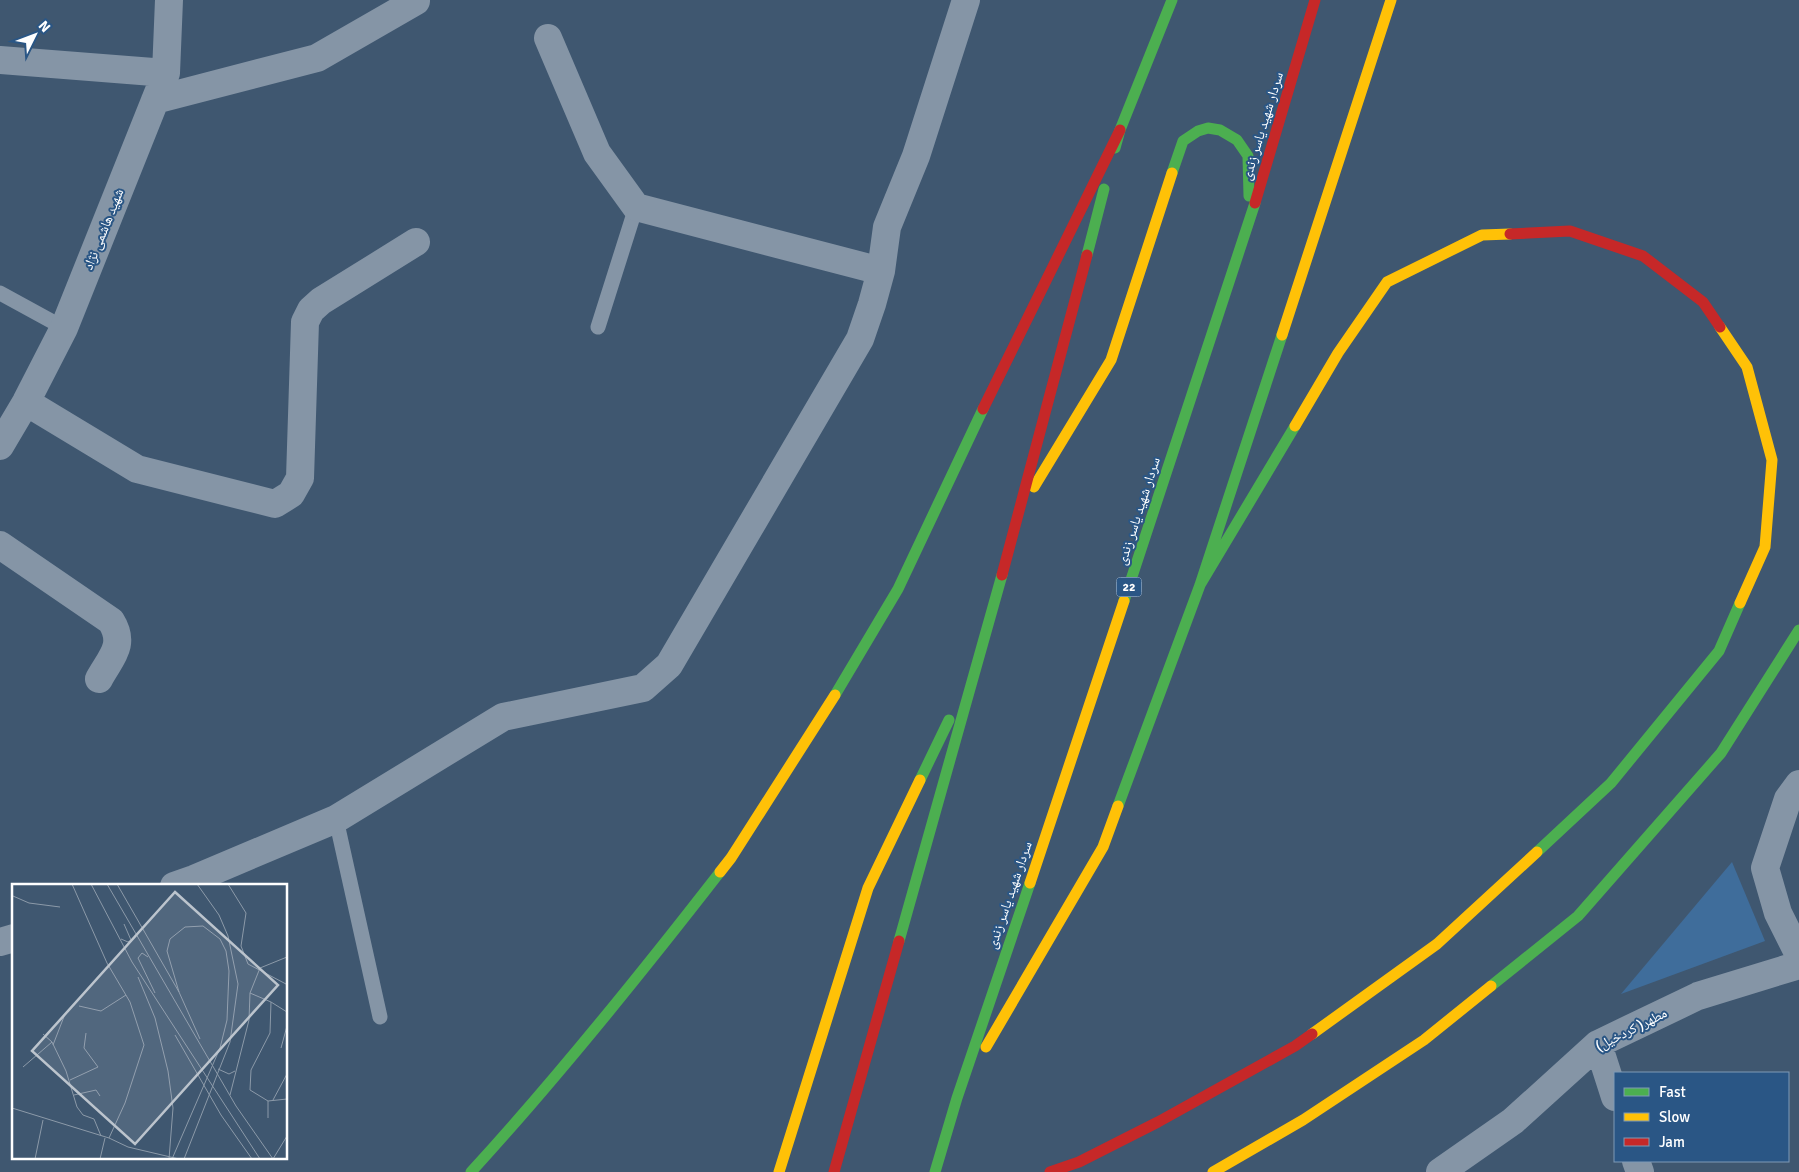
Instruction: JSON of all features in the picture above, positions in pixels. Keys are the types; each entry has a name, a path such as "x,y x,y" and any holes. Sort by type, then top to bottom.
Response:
{"highway":[{"path":"472,1172 532,1106 642,972 731,858 816,728 898,589 969,438 1120,130 1172,0"},
{"name":"سردار شهید یاسر زندی","path":"935,1172 957,1098 1106,657 1249,223 1315,0"},
{"path":"957,1098 1103,847 1200,585 1391,0"},
{"path":"1019,513 1111,360 1183,141 1193,133 1208,128 1226,132 1238,140 1248,156 1249,223"},
{"path":"834,1172 981,653 1120,130"},
{"path":"1050,1172 1079,1162 1158,1122 1303,1041 1437,944 1610,783 1719,651 1766,547 1772,460 1747,367 1703,302 1643,256 1570,231 1482,236 1387,282 1338,352 1200,585"},
{"path":"1213,1172 1303,1120 1424,1040 1578,916 1721,753 1799,630"},
{"path":"779,1172 868,888 981,653"}],"street":[{"name":"شهید هاشمی نژاد","path":"0,446 26,402 64,328 166,73 169,0"},
{"path":"180,884 336,819 503,718 643,688 669,665 860,339 881,271 887,227 916,156 966,0"},
{"path":"155,100 317,58 416,1"},
{"path":"548,38 597,153 636,207 881,271"},
{"path":"0,60 166,73"},
{"path":"26,402 138,469 275,504 291,494 300,478 305,322 311,310 321,301 416,242"},
{"path":"0,545 111,621 117,631 118,645 99,679"},
{"path":"1799,784 1788,799 1765,868 1778,914 1799,955"},
{"name":"مطهر( کردخیل)","path":"1440,1172 1513,1121 1598,1044 1698,996 1799,965"},
{"path":"1598,1044 1614,1094"}],"lane":[{"path":"598,327 636,207"},
{"path":"0,292 64,328"},
{"path":"336,819 380,1017"}],"shaded area":[{"path":"1732,862 1765,941 1621,994"}],"traffic: fast":[{"path":"1115,148 1120,130 1172,0"},
{"path":"1172,173 1183,141 1198,131 1208,128 1220,130 1237,140 1248,156 1249,196"},
{"path":"1087,255 1104,189"},
{"path":"1124,601 1255,203"},
{"path":"1118,806 1200,585 1282,335"},
{"path":"835,695 898,589 983,409"},
{"path":"1200,585 1295,426"},
{"path":"899,941 1002,575"},
{"path":"1537,852 1611,783 1719,651 1740,603"},
{"path":"1491,986 1578,916 1721,753 1799,630"},
{"path":"920,780 949,720"},
{"path":"471,1172 598,1025 720,872"},
{"path":"935,1172 957,1098 1030,883"}],"traffic: slow":[{"path":"1282,335 1391,0"},
{"path":"1034,487 1111,360 1172,173"},
{"path":"1295,426 1338,353 1387,282 1482,235 1510,234"},
{"path":"1720,327 1747,367 1772,460 1765,547 1740,603"},
{"path":"1030,883 1124,601"},
{"path":"720,872 731,858 835,695"},
{"path":"779,1172 868,888 920,780"},
{"path":"986,1047 1103,847 1118,806"},
{"path":"1312,1034 1437,944 1537,852"},
{"path":"1213,1172 1303,1120 1424,1040 1491,986"}],"traffic: jam":[{"path":"1255,203 1315,0"},
{"path":"983,409 1120,130"},
{"path":"1510,234 1570,231 1643,256 1703,302 1720,327"},
{"path":"1002,575 1087,255"},
{"path":"834,1172 899,941"},
{"path":"1050,1172 1079,1162 1158,1122 1295,1046 1312,1034"}]}
